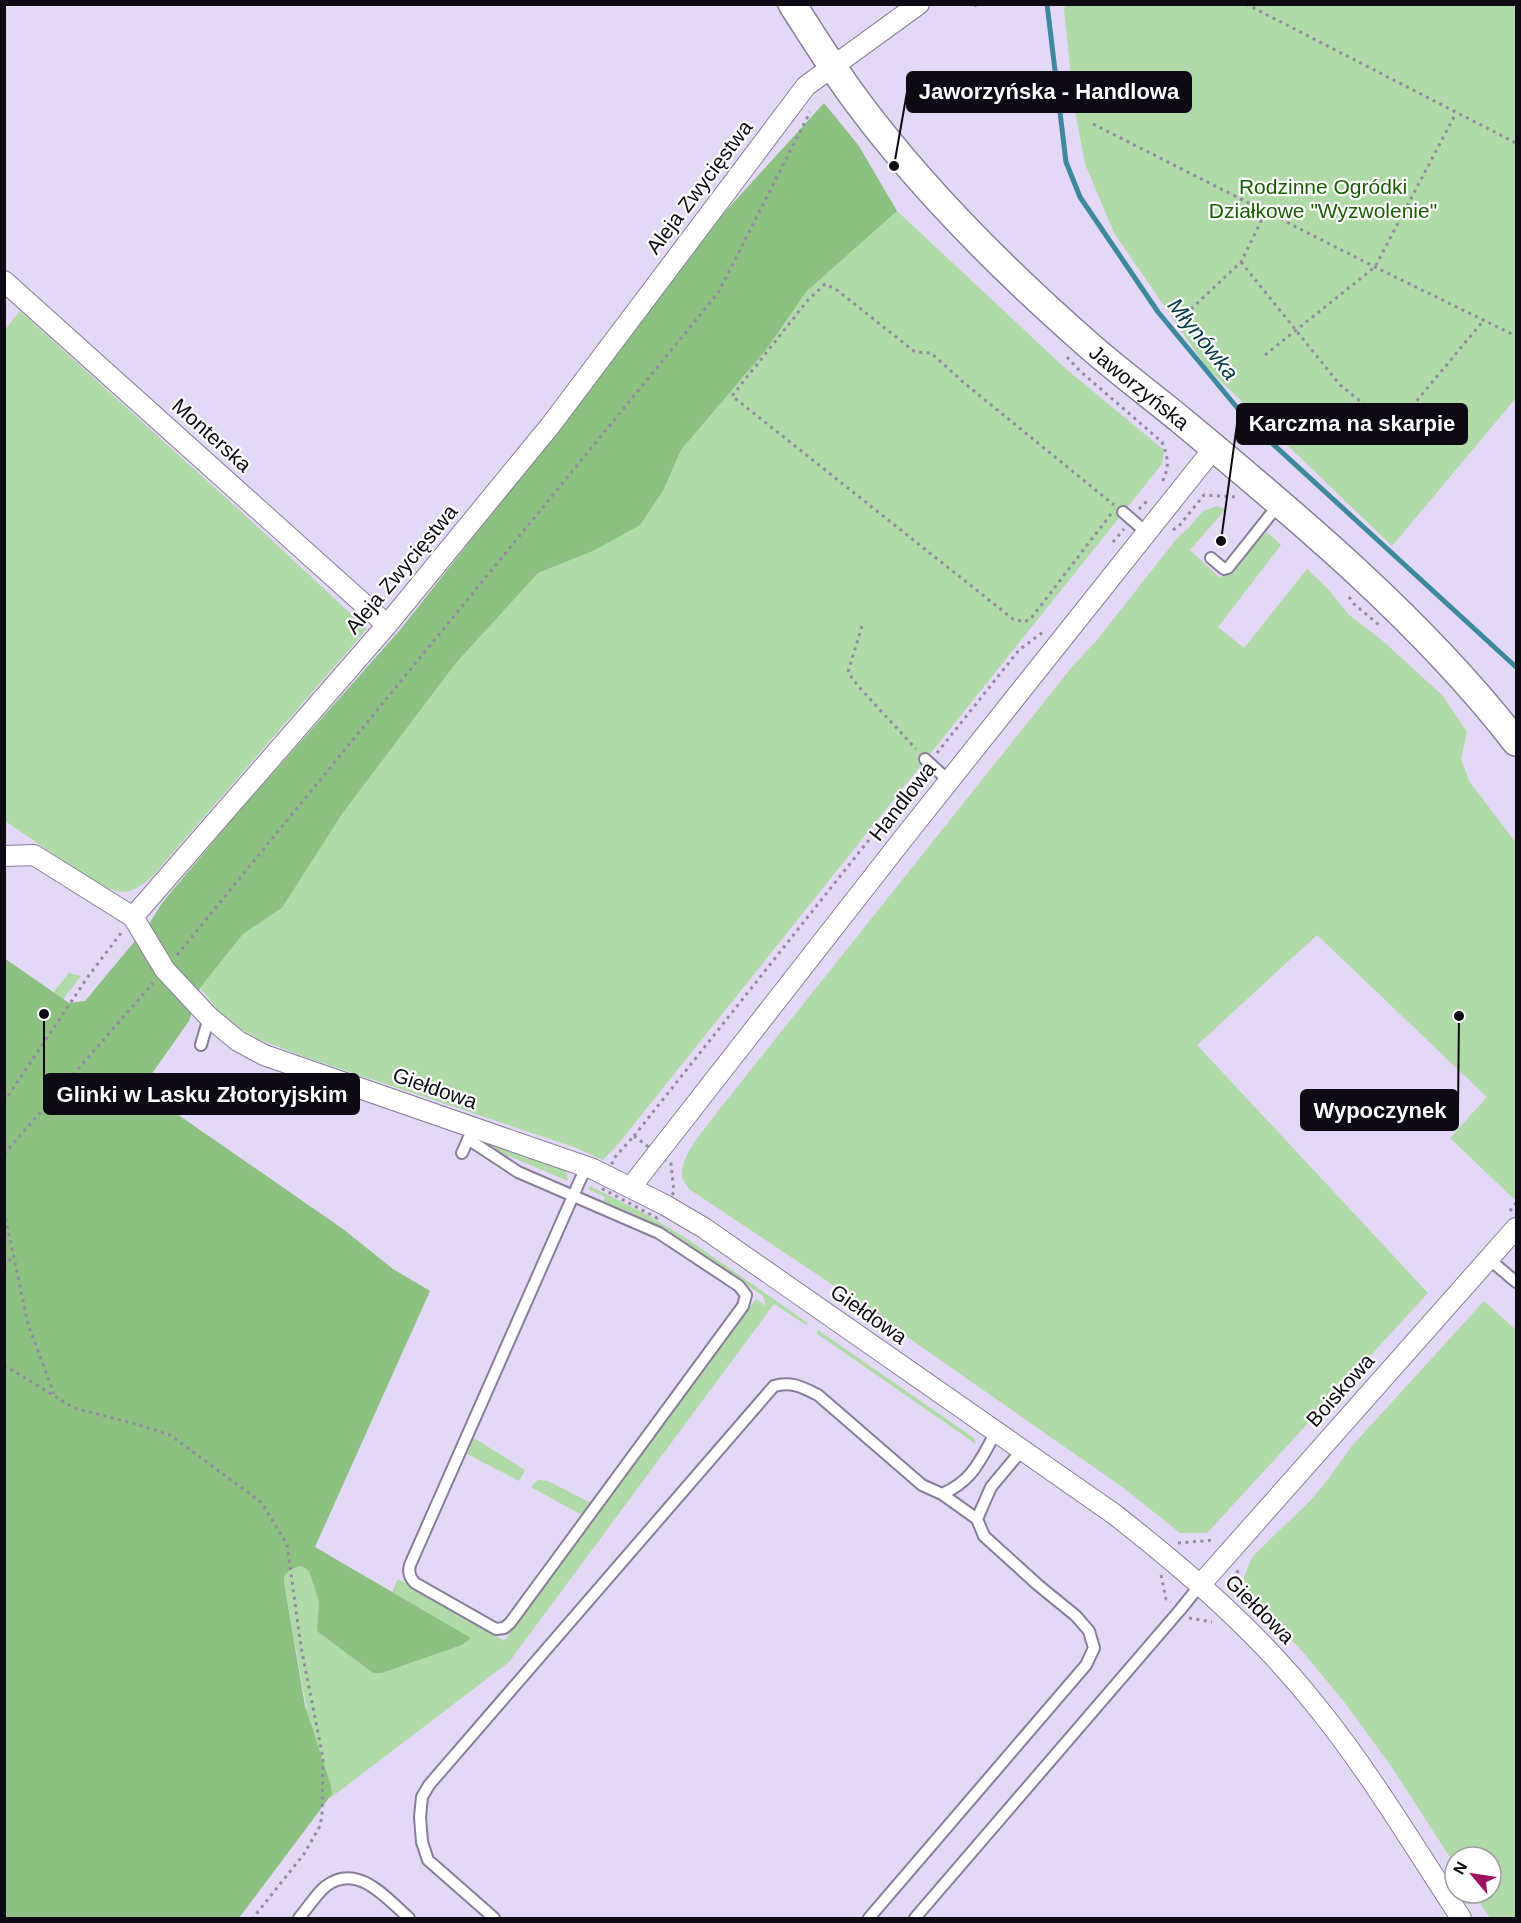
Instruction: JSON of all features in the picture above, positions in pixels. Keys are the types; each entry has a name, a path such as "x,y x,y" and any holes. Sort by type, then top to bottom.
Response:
{"street":[{"name":"Jaworzyńska","path":"792,4 854,97 911,168 947,208 1036,297 1095,350 1214,448 1357,573 1417,631 1516,742"},
{"name":"Aleja Zwycięstwa","path":"125,918 387,625 550,426 806,86 919,4"},
{"name":"Monterska","path":"4,281 387,625"},
{"name":"Handlowa","path":"631,1187 949,781 1214,448"},
{"path":"4,856 34,855 125,918"},
{"name":"Giełdowa","path":"125,918 165,970 209,1017 238,1041 264,1055 471,1133 586,1167 631,1187 704,1228 1114,1514 1201,1584 1267,1649 1318,1707 1376,1788 1461,1918"},
{"name":"Boiskowa","path":"1201,1584 1516,1228"}],"lane":[{"path":"1211,558 1224,570 1228,568 1279,504"},
{"path":"1124,513 1147,533"},
{"path":"927,761 949,781"},
{"path":"201,1044 209,1017"},
{"path":"462,1154 471,1133 519,1172 573,1196 646,1227 671,1240 742,1287 746,1295 745,1301 510,1623 504,1628 496,1629 415,1582 410,1576 409,1568 573,1196 586,1167"},
{"path":"1489,1258 1516,1282"},
{"path":"494,1918 428,1860 422,1842 420,1817 422,1797 437,1776 774,1386 786,1383 802,1387 818,1395 922,1485 942,1494 977,1519 984,1536 1076,1616 1089,1631 1094,1647 1086,1665 869,1918"},
{"path":"942,1494 958,1487 971,1475 996,1432"},
{"path":"977,1519 991,1487 1022,1450"},
{"path":"915,1918 1201,1584"},
{"path":"299,1918 327,1886 355,1877 369,1884 409,1918"}],"path":[{"path":"1246,4 1516,143"},
{"path":"4,1154 165,970 718,293 813,106"},
{"path":"1265,355 1375,267 1456,112"},
{"path":"1093,124 1516,336"},
{"path":"1191,309 1241,262 1266,211"},
{"path":"1241,262 1340,385 1394,428 1484,320"},
{"path":"1124,513 963,382 931,353 915,352 837,290 825,284 808,300 732,396 1013,619 1025,622 1032,617 1124,513 1152,497"},
{"path":"1158,489 1168,470 1168,457 1162,442"},
{"path":"1190,511 1204,495 1239,497"},
{"path":"1111,546 1124,513"},
{"path":"1348,595 1354,604 1384,630"},
{"path":"634,1136 927,761 1019,650 1042,634 1048,625"},
{"path":"862,626 848,672 858,686 927,761"},
{"path":"4,1102 125,918"},
{"path":"4,1211 28,1324 54,1396"},
{"path":"4,1266 13,1255"},
{"path":"4,1365 74,1408 170,1435 261,1502 287,1544 303,1658 323,1758 322,1815 320,1826 304,1854 253,1918"}],"green space":[{"name":"Rodzinne Ogródki Działkowe \"Wyzwolenie\"","path":"1066,5 1516,5 1516,398 1392,546 1207,368 1114,233 1085,164 1074,105 1064,9"},
{"path":"824,103 859,146 897,211 806,292 766,350 681,450 664,489 640,525 593,551 538,573 456,663 342,814 282,908 243,934 200,988 189,1021 141,1089 343,1229 393,1269 430,1291 315,1547 471,1638 462,1645 382,1673 373,1673 318,1632 319,1602 309,1571 301,1566 291,1569 285,1575 284,1582 305,1706 332,1794 239,1918 5,1918 4,958 69,1003 85,1001 233,818 400,630 615,357 713,225"},
{"path":"897,211 1065,368 1164,450 1162,464 619,1143 603,1160 574,1147 308,1058 258,1039 220,1013 200,988 243,934 282,908 342,814 456,663 538,573 593,551 664,489 681,450 766,350 806,292"},
{"path":"20,311 367,629 151,878 127,892 115,891 99,885 5,821 4,331"},
{"path":"1216,506 1226,509 1190,550 1220,578 1267,532 1281,545 1218,627 1244,648 1307,569 1328,589 1349,615 1383,641 1443,696 1467,732 1461,759 1469,781 1516,843 1516,1196 1514,1199 1450,1138 1487,1097 1317,935 1197,1045 1428,1293 1207,1533 1180,1533 1125,1489 827,1281 689,1189 682,1177 682,1169 689,1151 718,1111 1072,667 1097,640 1178,537 1202,512"},
{"path":"69,973 81,976 5,1076 5,1052"},
{"path":"482,1140 561,1167 567,1173 568,1181 483,1145"},
{"path":"590,1186 644,1213 686,1238 808,1323 806,1325 774,1304 509,1662 329,1799 332,1794 331,1785 308,1717 284,1582 287,1573 301,1566 309,1571 319,1602 318,1632 373,1673 382,1673 462,1645 471,1638 392,1592 398,1579 504,1641 756,1299 766,1306 763,1296 676,1236 603,1201 605,1197 588,1189"},
{"path":"1484,1301 1516,1330 1516,1918 1490,1918 1481,1905 1503,1905 1503,1845 1443,1846 1391,1766 1342,1699 1302,1651 1246,1592 1244,1577 1252,1557 1311,1500 1351,1447"},
{"path":"818,1330 974,1438 976,1444 816,1333"},
{"path":"474,1438 525,1470 519,1481 467,1454"},
{"path":"538,1480 548,1481 591,1503 582,1515 531,1487"}],"waterway":[{"name":"Młynówka","path":"1047,4 1066,162 1080,197 1158,312 1249,422 1516,667"}],"place":[{"name":"Jaworzyńska - Handlowa","path":"894,166"},
{"name":"Karczma na skarpie","path":"1221,541"},
{"name":"Glinki w Lasku Złotoryjskim","path":"44,1014"},
{"name":"Wypoczynek","path":"1459,1016"}]}
